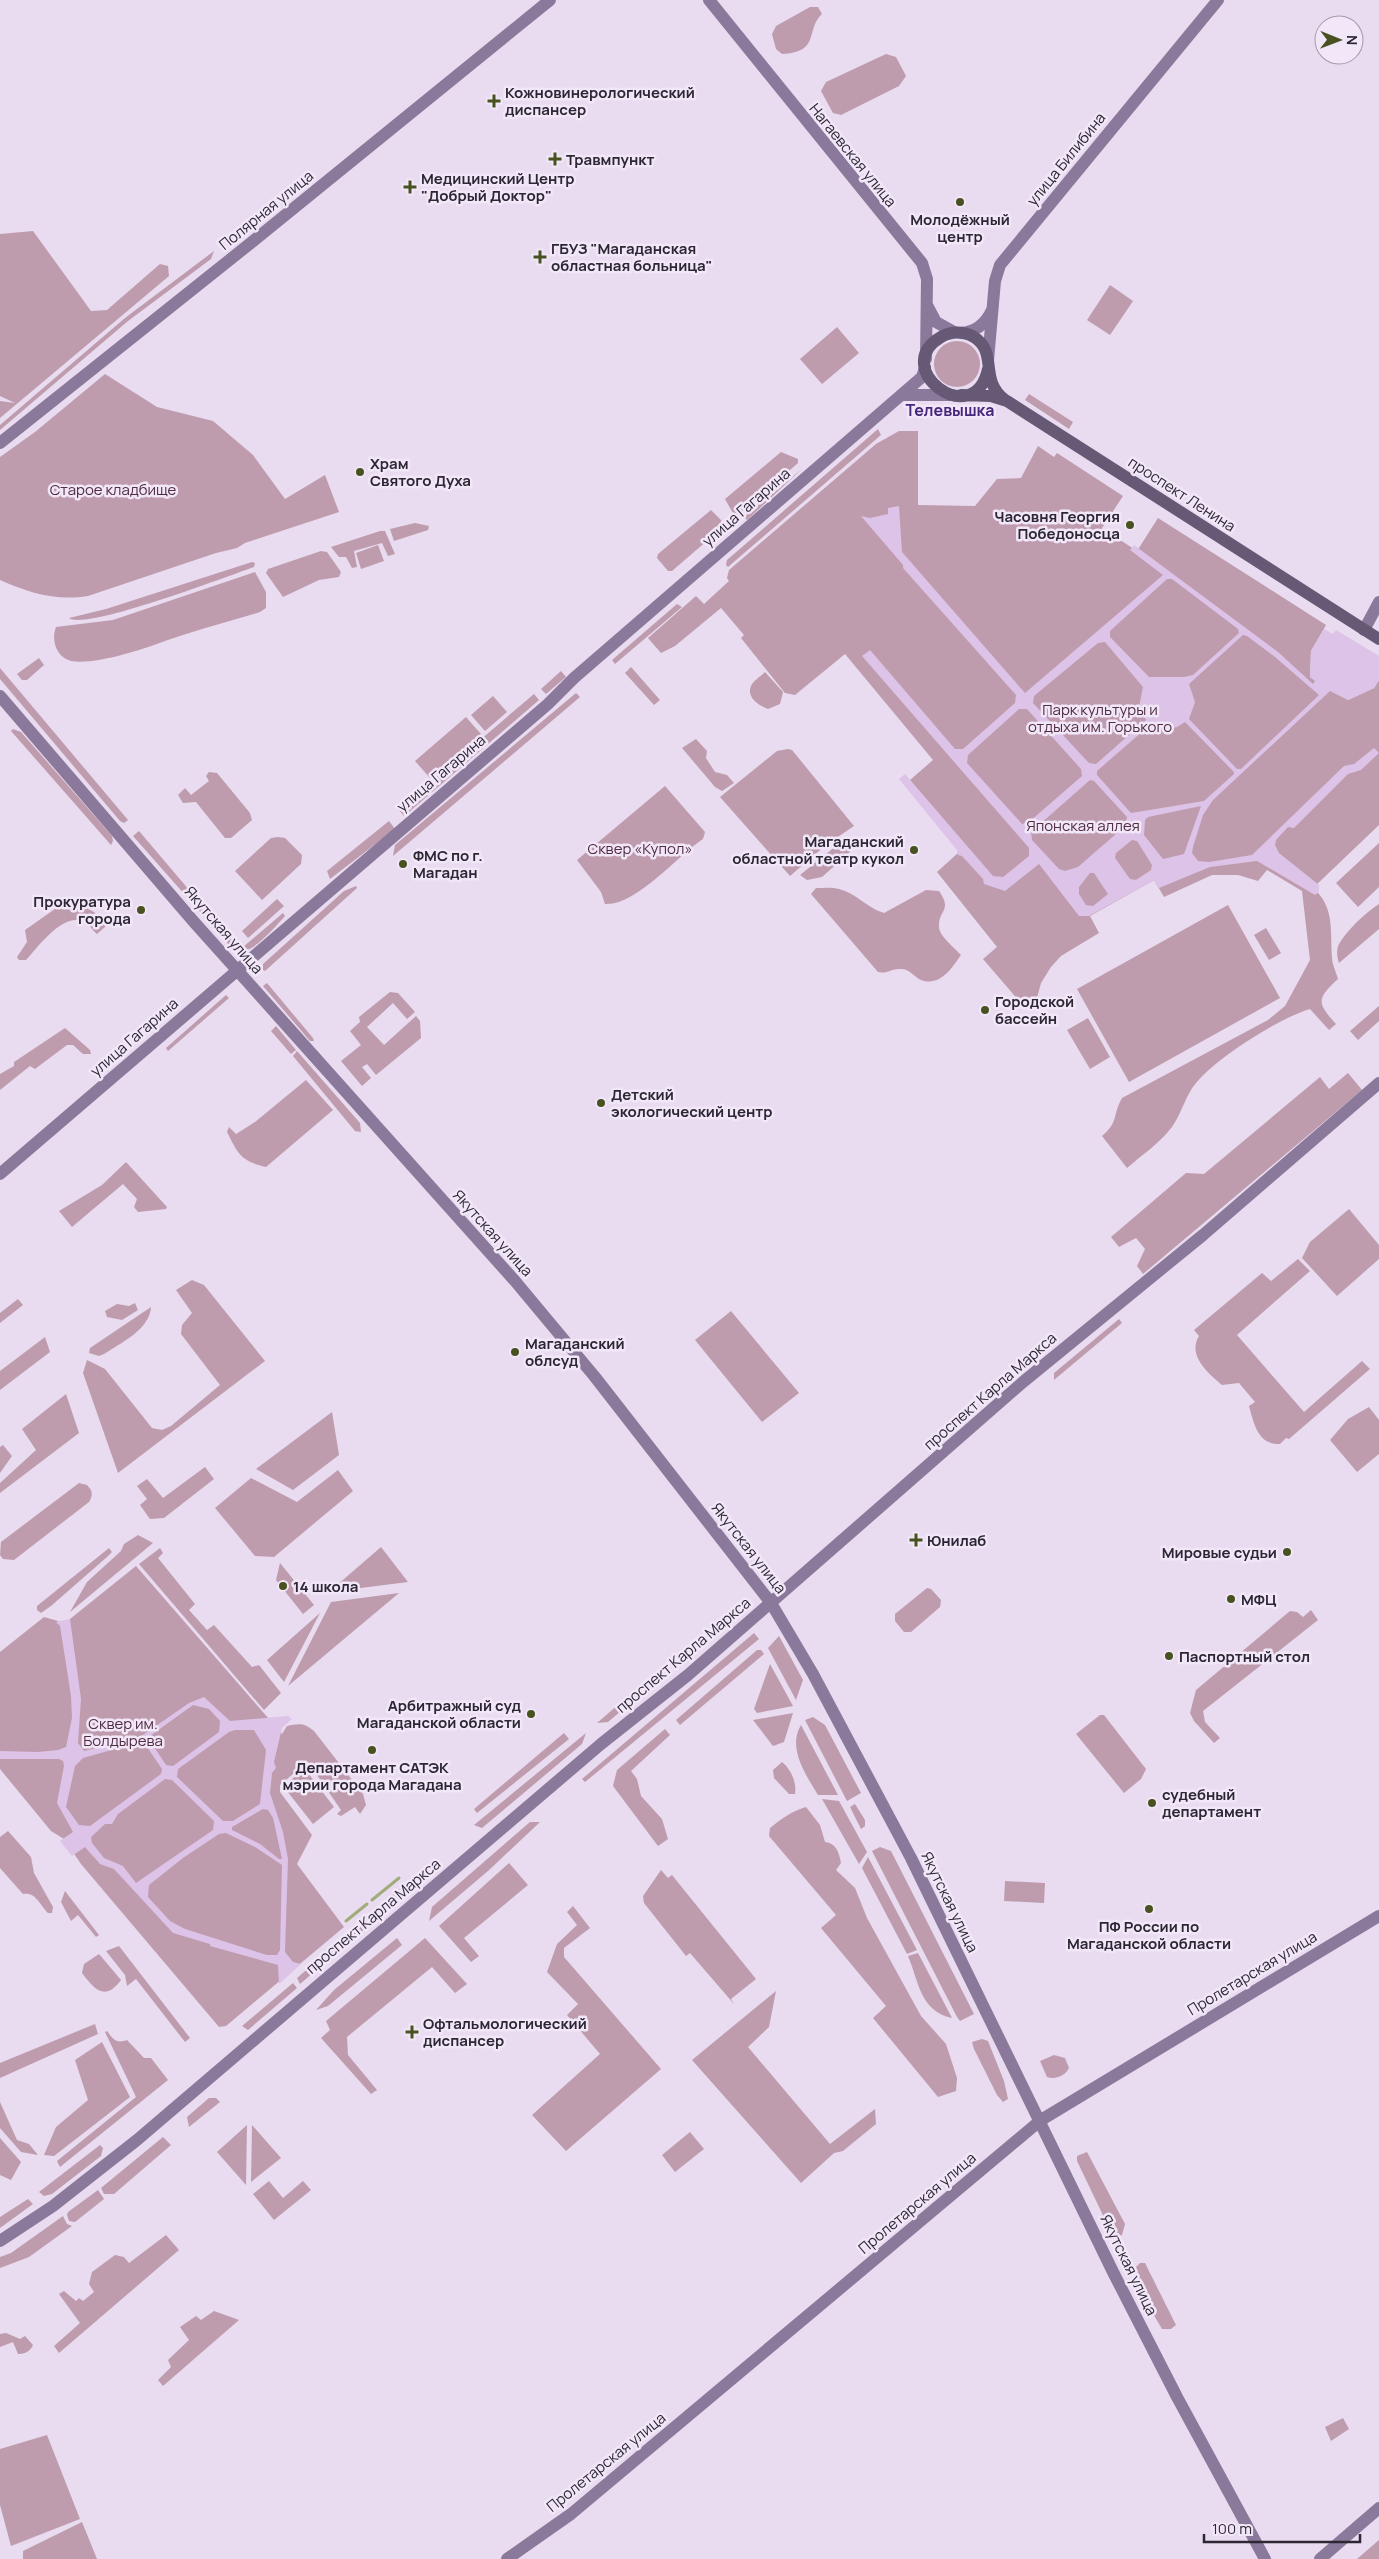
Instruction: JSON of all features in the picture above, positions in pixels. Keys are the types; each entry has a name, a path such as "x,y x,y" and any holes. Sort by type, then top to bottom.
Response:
{"main road":[{"path":"988,364 980,386 971,392 956,395 934,386 926,363 935,341 958,332 970,335 981,343 988,364 991,385 1007,401"},
{"name":"проспект Ленина","path":"956,395 991,396 1007,401 1379,639"}],"street":[{"name":"Полярная улица","path":"0,443 252,242 550,0"},
{"name":"Нагаевская улица","path":"709,0 922,263 926,274 926,363"},
{"name":"улица Билибина","path":"988,364 996,275 1003,260 1218,0"},
{"path":"926,304 936,322 958,332 976,329 983,324 993,305"},
{"name":"улица Гагарина","path":"0,1174 548,704 574,678 922,377 926,363"},
{"path":"901,395 956,395"},
{"path":"1364,630 1379,602"},
{"name":"Якутская улица","path":"0,696 237,970 406,1158 555,1329 771,1602 813,1674 911,1858 1154,2353 1265,2559"},
{"name":"проспект Карла Маркса","path":"0,2241 53,2206 137,2140 593,1750 688,1674 1023,1382 1203,1235 1379,1083"},
{"name":"Пролетарская улица","path":"507,2559 571,2514 1041,2120 1379,1916"},
{"path":"1320,2559 1379,2508"}],"green space":[{"path":"810,7 818,7 822,14 817,20 807,45 794,52 782,54 776,49 772,34 776,26"},
{"path":"886,54 896,57 906,76 899,86 841,115 833,113 821,91 826,82"},
{"path":"271,204 271,208 266,216 247,231 244,225"},
{"path":"33,231 91,311 107,310 160,264 168,266 169,276 0,418 0,401 15,403 0,396 0,234"},
{"path":"214,251 211,259 128,321 0,430 0,425 125,318"},
{"path":"1110,285 1133,301 1110,335 1087,320"},
{"path":"837,327 859,353 822,384 800,359"},
{"path":"957,341 970,345 976,351 980,364 976,377 970,383 957,387 944,383 938,377 934,364 938,351 944,345"},
{"name":"Старое кладбище","path":"105,374 157,407 213,421 253,455 285,499 325,475 339,512 245,543 237,548 216,553 88,596 54,597 43,595 21,589 0,580 0,457 35,432"},
{"path":"1029,394 1073,422 1069,429 1025,400"},
{"path":"878,429 881,435 728,567 726,565 727,560"},
{"name":"Парк культуры и отдыха им. Горького","path":"899,431 918,431 918,505 975,506 997,479 1021,478 1038,446 1054,457 1057,453 1123,496 1102,528 1137,551 1158,518 1326,625 1311,651 1310,677 1348,700 1374,688 1379,680 1379,825 1313,888 1325,903 1330,920 1332,960 1338,979 1323,996 1322,1006 1336,1024 1329,1030 1310,1009 1282,1021 1233,1051 1205,1073 1196,1083 1167,1133 1127,1168 1102,1136 1111,1127 1122,1098 1268,1020 1285,1006 1310,960 1302,891 1267,870 1258,881 1238,875 1212,875 1164,897 1154,880 1090,916 1099,933 1061,956 1041,983 1034,1009 1025,1008 983,959 997,947 937,872 958,853 964,852 910,780 933,760 845,654 795,695 785,693 741,638 744,635 721,608 675,646 661,653 648,638 696,596 704,604 729,581 727,578 729,570 876,444"},
{"path":"781,452 798,459 798,463 738,515 734,515 725,499"},
{"path":"802,469 747,520 744,517"},
{"path":"711,510 721,520 723,527 672,571 668,571 657,558 658,554"},
{"path":"415,523 429,526 428,530 394,541 390,529"},
{"path":"385,531 395,554 388,556 382,543 354,551 357,567 352,568 346,557 339,557 331,547"},
{"path":"378,545 384,561 361,569 356,553"},
{"path":"321,551 327,552 341,572 339,577 319,580 283,597 266,573 268,569"},
{"path":"252,562 255,563 254,567 158,601 101,617 80,620 69,618 106,609"},
{"path":"255,572 266,592 266,608 260,612 101,660 71,661 62,656 56,647 54,637 56,627 113,620"},
{"path":"677,604 682,607 615,664 612,660"},
{"path":"39,658 44,665 27,680 22,680 17,674"},
{"path":"631,667 660,700 654,705 625,673"},
{"path":"0,668 128,820 124,823 120,821 0,679"},
{"path":"561,671 566,677 546,694 541,689"},
{"path":"765,672 783,692 780,704 768,709 755,701 750,694 753,682"},
{"path":"576,693 580,697 393,856 395,845"},
{"path":"534,694 539,700 404,816 399,810 400,808"},
{"path":"493,696 507,712 485,731 471,715"},
{"path":"466,717 481,734 430,778 415,761"},
{"path":"13,729 21,732 112,836 113,841 111,845 11,731"},
{"path":"696,739 707,751 706,758 715,772 727,775 734,783 722,791 715,787 682,748"},
{"path":"792,750 854,826 826,845 790,876 720,797 777,751"},
{"path":"209,772 217,773 250,813 252,820 231,838 225,838 196,802 183,803 178,795 185,788 191,795 209,781 206,776"},
{"name":"Сквер «Купол»","path":"665,786 705,832 703,839 643,889 630,897 605,904 601,892 577,860"},
{"path":"389,821 395,829 330,879 327,871"},
{"path":"139,831 235,944 231,947 133,836"},
{"path":"271,838 285,838 302,855 301,864 262,900 235,871"},
{"path":"841,842 849,845 850,852 822,877 807,880 800,875"},
{"path":"1379,843 1379,887 1358,907 1336,883"},
{"path":"356,886 357,888 265,971 263,970 263,964 344,891"},
{"path":"816,888 833,888 845,891 872,908 884,913 926,890 939,891 945,903 939,921 940,931 944,938 961,955 945,975 934,981 921,980 904,969 878,972 811,894"},
{"path":"277,899 284,906 248,938 242,931"},
{"path":"72,903 87,908 96,914 106,926 97,934 86,923 78,920 69,921 53,931 26,960 19,960 17,957 27,942 25,930 62,904"},
{"path":"1379,904 1379,929 1339,963 1337,949 1343,938 1357,922"},
{"path":"1228,905 1280,998 1129,1082 1077,989"},
{"path":"283,913 285,916 261,941 250,949 246,950 243,947"},
{"path":"1266,928 1281,953 1269,960 1254,935"},
{"path":"267,983 314,1041 310,1041 263,986"},
{"path":"390,992 398,993 415,1012 407,1019 393,1003 367,1027 384,1045 416,1016 420,1021 421,1038 376,1075 367,1064 362,1067 371,1078 362,1086 341,1061 361,1045 350,1031 360,1022 359,1017"},
{"path":"226,995 229,998 168,1051 166,1048"},
{"path":"1379,1006 1379,1021 1358,1040 1350,1031"},
{"path":"1088,1018 1110,1057 1090,1069 1067,1030"},
{"path":"276,1026 296,1050 291,1054 271,1031"},
{"path":"65,1028 90,1050 91,1054 83,1054 73,1045 67,1045 35,1069 30,1066 0,1090 0,1074 14,1066 14,1062"},
{"path":"297,1051 360,1123 361,1132 355,1131 293,1056"},
{"path":"1348,1073 1362,1090 1143,1274 1137,1266 1145,1249 1136,1238 1119,1247 1111,1237 1186,1173 1204,1174 1320,1077 1329,1089"},
{"path":"306,1080 333,1110 266,1167 241,1156 227,1132 229,1127 236,1134 255,1122"},
{"path":"126,1162 167,1207 166,1209 138,1212 134,1207 137,1199 123,1184 72,1227 59,1211 102,1185"},
{"path":"1349,1209 1379,1245 1379,1259 1337,1296 1302,1258 1310,1242"},
{"path":"1298,1259 1310,1271 1237,1335 1304,1412 1362,1361 1370,1369 1289,1439 1286,1438 1280,1444 1267,1441 1258,1432 1249,1406 1255,1402 1239,1383 1222,1385 1205,1369 1197,1357 1196,1343 1199,1336 1194,1330 1262,1273 1271,1281"},
{"path":"192,1280 204,1285 265,1361 118,1473 83,1373 87,1360 105,1369 152,1428 162,1430 171,1426 220,1385 181,1334 182,1325 192,1313 176,1290"},
{"path":"18,1299 23,1305 0,1323 0,1313"},
{"path":"135,1303 138,1310 122,1320 107,1317 105,1311 117,1304 129,1306"},
{"path":"151,1307 146,1322 134,1335 99,1356 89,1353 90,1348"},
{"path":"731,1311 799,1393 762,1422 695,1340"},
{"path":"1119,1319 1122,1323 1054,1380 1054,1373"},
{"path":"45,1337 50,1352 0,1390 0,1371"},
{"path":"66,1394 79,1433 0,1493 0,1483 36,1450 22,1429"},
{"path":"1369,1407 1379,1420 1379,1454 1357,1472 1330,1440 1348,1419"},
{"path":"332,1412 339,1455 293,1490 256,1469"},
{"path":"3,1445 12,1456 0,1473 0,1447"},
{"path":"205,1467 214,1479 164,1518 150,1519 140,1505 147,1499 137,1486 147,1479 163,1498"},
{"path":"338,1470 353,1491 274,1557 255,1556 215,1508 251,1478 297,1502"},
{"path":"79,1483 87,1485 90,1489 92,1495 89,1502 14,1560 3,1559 0,1555 1,1542"},
{"path":"138,1535 153,1543 70,1612 87,1582 121,1551 124,1544"},
{"path":"381,1547 408,1582 329,1592"},
{"path":"109,1548 112,1552 107,1557 51,1606 41,1613 37,1610 37,1606"},
{"path":"160,1548 163,1553 158,1558 195,1604 189,1610 207,1630 214,1625 252,1667 259,1665 281,1693 264,1710 139,1564"},
{"path":"280,1563 314,1605 303,1614 276,1580"},
{"name":"Сквер им. Болдырева","path":"136,1566 282,1734 287,1726 295,1724 308,1726 314,1731 363,1794 366,1805 360,1814 355,1807 341,1816 337,1814 341,1810 308,1762 304,1761 306,1763 280,1785 280,1792 312,1835 297,1864 344,1927 226,2026 219,2027 81,1864 64,1839 51,1831 0,1769 0,1652 44,1617 65,1623"},
{"path":"927,1588 931,1589 941,1600 940,1607 911,1632 904,1632 895,1621 895,1614"},
{"path":"399,1593 288,1686 331,1602"},
{"path":"1311,1610 1318,1620 1203,1711 1205,1722 1220,1738 1214,1743 1194,1721 1190,1713 1196,1690 1290,1611 1297,1612 1303,1617"},
{"path":"320,1613 284,1682 267,1660"},
{"path":"754,1633 759,1639 585,1782 582,1779"},
{"path":"779,1636 803,1680 796,1700 768,1648"},
{"path":"757,1650 761,1650 764,1654 680,1725 676,1720"},
{"path":"770,1664 793,1706 757,1713 754,1709"},
{"path":"635,1690 640,1695 608,1722 597,1723"},
{"path":"793,1713 784,1742 773,1746 753,1720"},
{"path":"1100,1715 1104,1715 1146,1769 1141,1779 1124,1793 1076,1734"},
{"path":"813,1717 825,1725 861,1793 847,1801 805,1720"},
{"path":"801,1725 838,1795 818,1795 804,1770 797,1752 796,1743"},
{"path":"665,1729 670,1735 631,1771 637,1779 641,1796 662,1819 668,1839 658,1846 613,1786 617,1770"},
{"path":"564,1733 569,1739 477,1813 474,1809"},
{"path":"586,1733 582,1744 482,1828 474,1825"},
{"path":"782,1762 793,1777 795,1794 789,1794 774,1778 773,1770"},
{"path":"305,1769 334,1807 313,1824 283,1786"},
{"path":"822,1799 839,1801 867,1852 859,1864"},
{"path":"855,1804 865,1820 865,1826 861,1829 850,1807"},
{"path":"806,1807 820,1825 825,1842 832,1844 836,1849 841,1863 836,1870 855,1888 867,1918 921,2016 946,2044 957,2078 956,2091 938,2097 873,2018 886,2006 821,1928 836,1915 769,1836 770,1828 791,1813"},
{"path":"530,1822 540,1822 488,1871 429,1921 432,1907"},
{"path":"8,1831 31,1857 34,1873 53,1907 52,1913 48,1913 37,1899 31,1895 23,1894 0,1868 0,1837"},
{"path":"880,1847 891,1851 974,2014 960,2021 957,2017 872,1851"},
{"path":"868,1857 917,1950 907,1954 862,1868"},
{"path":"509,1863 528,1885 464,1938 479,1956 471,1962 439,1926"},
{"path":"661,1870 668,1878 672,1875 756,1979 731,1999 734,2004 690,1953 686,1956 644,1903 643,1896"},
{"path":"409,1881 412,1886 390,1909 386,1901"},
{"path":"1005,1881 1045,1883 1044,1903 1004,1901"},
{"path":"65,1891 99,1935 96,1937 78,1915 71,1921 61,1902"},
{"path":"573,1906 590,1928 564,1948 564,1957 661,2069 566,2151 532,2115 600,2054 567,2015 578,2004 547,1972 557,1944 577,1925 567,1912"},
{"path":"376,1910 381,1915 300,1984 297,1978"},
{"path":"397,1938 402,1945 328,2006 316,2010 334,1990"},
{"path":"425,1938 467,1984 455,1993 432,1967 347,2037 348,2055 377,2090 371,2094 321,2038 330,2030 326,2021"},
{"path":"119,1946 190,2038 185,2042 136,1979 127,1986 125,1975 106,1951"},
{"path":"918,1953 952,2018 933,2009 922,1994 908,1956"},
{"path":"99,1954 121,1980 115,1987 105,1992 95,1988 82,1973 84,1964"},
{"path":"293,1983 297,1988 248,2030 242,2026"},
{"path":"776,1991 769,2027 748,2047 830,2144 875,2109 876,2124 843,2151 834,2153 801,2183 692,2060"},
{"path":"95,2024 98,2034 0,2078 0,2063"},
{"path":"107,2031 115,2040 127,2040 144,2058 151,2058 168,2080 60,2167 57,2161 136,2097 105,2032"},
{"path":"982,2039 988,2041 1004,2081 1008,2099 1003,2102 997,2095 974,2049 972,2042"},
{"path":"102,2042 130,2097 54,2156 44,2155 56,2127 88,2100 75,2060"},
{"path":"1054,2055 1065,2058 1069,2068 1062,2075 1050,2078 1047,2077 1040,2061"},
{"path":"209,2098 216,2098 220,2102 189,2127 187,2117"},
{"path":"0,2102 17,2140 29,2144 38,2155 21,2152 0,2128"},
{"path":"247,2125 246,2185 217,2152"},
{"path":"252,2125 281,2158 251,2182"},
{"path":"690,2132 704,2149 675,2172 662,2155"},
{"path":"163,2137 171,2145 114,2194 104,2194 101,2188"},
{"path":"0,2138 21,2162 11,2180 0,2175"},
{"path":"100,2145 103,2148 101,2156 52,2194 44,2196 39,2192"},
{"path":"1087,2152 1125,2224 1122,2235 1115,2237 1111,2232 1077,2161 1077,2156"},
{"path":"269,2181 283,2198 303,2181 311,2190 274,2220 253,2194"},
{"path":"98,2190 104,2199 75,2222 69,2221 68,2212"},
{"path":"28,2199 33,2204 0,2228 0,2217"},
{"path":"63,2216 67,2224 72,2226 29,2257 0,2268 0,2257 11,2253"},
{"path":"166,2235 179,2250 59,2353 54,2346 80,2323 59,2294 64,2291 76,2301 79,2298 83,2301 94,2292 89,2284 92,2272 115,2255 124,2257 129,2263"},
{"path":"1140,2263 1145,2263 1176,2325 1171,2329 1162,2329 1142,2295 1133,2270"},
{"path":"214,2311 239,2320 163,2386 158,2380 171,2367 168,2360 189,2340 180,2327 196,2316 201,2320"},
{"path":"6,2333 20,2339 25,2336 33,2345 29,2351 20,2354 18,2354 13,2342 0,2347 0,2334"},
{"path":"1343,2418 1349,2429 1331,2441 1325,2427"},
{"path":"47,2435 80,2519 11,2546 0,2505 0,2449"},
{"path":"82,2522 97,2559 23,2559 23,2551"},
{"path":"1379,2540 1379,2559 1357,2559"}],"shaded area":[{"path":"899,506 902,552 1025,693 1163,575 1130,550 1134,545 1278,652 1313,684 1315,681 1310,677 1311,651 1324,629 1333,634 1336,630 1379,656 1379,680 1374,688 1348,700 1330,691 1213,800 1203,815 1193,847 1192,853 1198,861 1209,862 1252,855 1344,766 1354,764 1374,748 1379,753 1361,770 1348,774 1294,828 1288,827 1276,840 1275,845 1279,853 1319,885 1319,892 1315,895 1257,861 1210,867 1159,888 1154,880 1089,916 1079,916 1039,864 1005,891 984,884 983,879 962,856 958,855 957,850 899,779 905,774 993,876 1003,877 1029,856 1029,848 862,656 870,650 955,749 963,749 1015,703 1016,695 903,568 903,565 861,516 870,518 888,514 888,508","holes":["1167,579 1172,579 1238,629 1239,633 1193,675 1184,677 1149,677 1110,637 1110,631","1243,635 1275,657 1319,695 1241,769 1237,769 1189,719 1195,702 1189,684","1105,642 1143,687 1139,707 1146,720 1096,764 1089,763 1033,703 1034,696 1098,643","1019,709 1027,709 1081,769 1082,776 1029,822 1022,824 967,763 968,755","1185,722 1234,774 1204,801 1131,813 1097,775 1097,771 1151,724 1167,729 1177,727","1090,780 1094,781 1127,817 1125,826 1078,867 1065,871 1059,869 1032,840 1031,832","1201,806 1184,854 1163,859 1144,835 1145,820 1148,817","1132,840 1137,841 1152,865 1151,870 1136,880 1130,879 1115,858 1116,853","1090,873 1094,873 1108,894 1093,906 1086,905 1079,894 1079,887"]},
{"path":"70,1619 81,1699 78,1743 84,1751 140,1737 189,1703 204,1697 230,1721 288,1716 292,1719 282,1728 274,1762 276,1768 272,1773 270,1793 283,1832 288,1859 285,1952 293,1962 301,1964 279,1984 278,1965 210,1946 210,1944 173,1933 114,1869 100,1864 85,1847 72,1856 60,1841 73,1832 57,1803 64,1766 63,1761 59,1759 0,1759 0,1751 38,1752 58,1750 66,1747 72,1718 71,1696 60,1626 56,1622","holes":["193,1705 209,1709 220,1721 219,1732 173,1766 166,1765 150,1741 150,1736","235,1730 254,1730 266,1750 260,1804 233,1821 223,1821 177,1777 178,1769 229,1732","140,1742 145,1744 162,1769 161,1774 90,1826 79,1825 66,1807 75,1766 83,1758","165,1779 172,1780 214,1821 213,1830 136,1883 123,1866 104,1858 92,1843 91,1837 105,1824 112,1824 118,1814","263,1809 268,1810 273,1818 282,1859 279,1859 260,1844 232,1830 232,1827","226,1833 255,1847 282,1865 280,1950 277,1955 267,1955 185,1929 170,1921 148,1897 149,1885 183,1858 219,1834"]}],"waterway":[{"path":"372,1900 399,1878"},
{"path":"346,1921 367,1904"}],"place":[{"name":"Кожновинерологический диспансер","path":"494,101"},
{"name":"Травмпункт","path":"555,159"},
{"name":"Медицинский Центр \"Добрый Доктор\"","path":"410,187"},
{"name":"Молодёжный центр","path":"960,202"},
{"name":"ГБУЗ \"Магаданская областная больница\"","path":"540,257"},
{"name":"Храм Святого Духа","path":"360,472"},
{"name":"Часовня Георгия Победоносца","path":"1130,525"},
{"name":"Магаданский областной театр кукол","path":"914,850"},
{"name":"ФМС по г. Магадан","path":"403,864"},
{"name":"Прокуратура города","path":"141,910"},
{"name":"Городской бассейн","path":"985,1010"},
{"name":"Детский экологический центр","path":"601,1103"},
{"name":"Магаданский облсуд","path":"515,1352"},
{"name":"Юнилаб","path":"916,1540"},
{"name":"Мировые судьи","path":"1287,1552"},
{"name":"14 школа","path":"283,1586"},
{"name":"МФЦ","path":"1231,1599"},
{"name":"Паспортный стол","path":"1169,1656"},
{"name":"Арбитражный суд Магаданской области","path":"531,1714"},
{"name":"Департамент САТЭК мэрии города Магадана","path":"372,1750"},
{"name":"судебный департамент","path":"1152,1803"},
{"name":"ПФ России по Магаданской области","path":"1149,1909"},
{"name":"Офтальмологический диспансер","path":"412,2032"}],"district":[{"name":"Телевышка","path":"950,410"}],"park label":[{"name":"Японская аллея","path":"1083,825"}]}
